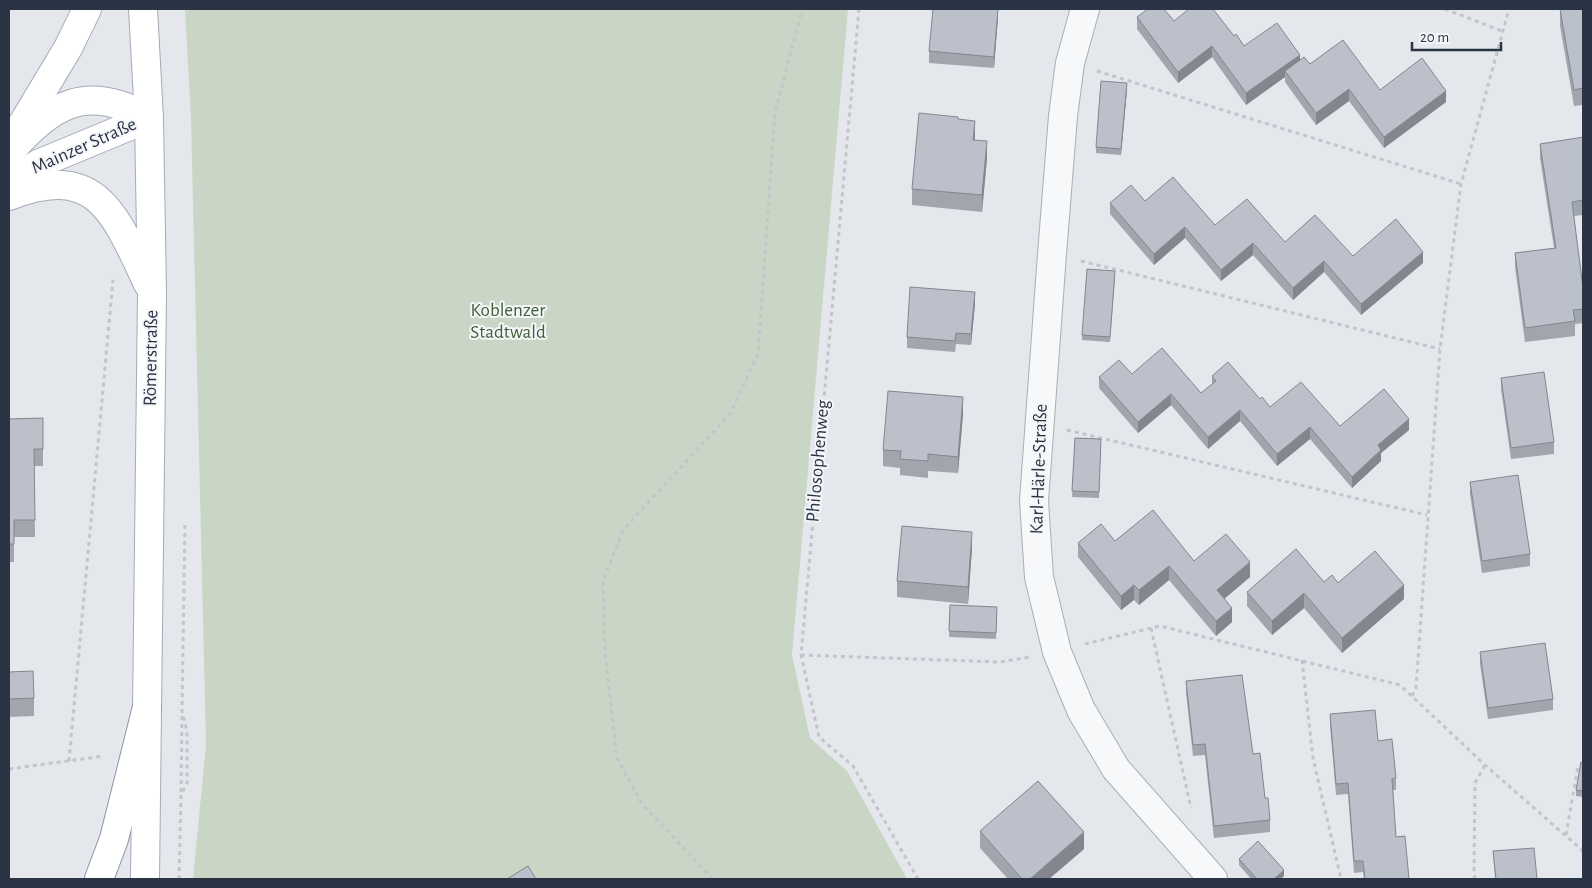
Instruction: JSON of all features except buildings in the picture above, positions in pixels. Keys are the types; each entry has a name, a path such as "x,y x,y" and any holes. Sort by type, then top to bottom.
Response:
{"main road":[{"path":"10,152 26,115 61,61 87,9"},
{"name":"Römerstraße","path":"143,9 149,118 152,293 147,707"},
{"name":"Mainzer Straße","path":"10,152 22,138 46,117 79,101 108,100 130,108 149,118"},
{"name":"Mainzer Straße","path":"9,183 38,164 149,118"},
{"path":"9,196 43,184 61,184 88,192 99,199 116,222 152,293"},
{"path":"100,879 114,839 147,707"},
{"path":"146,879 147,707"}],"street":[{"name":"Karl-Härle-Straße","path":"1085,9 1070,63 1063,116 1034,501 1039,577 1057,652 1081,710 1116,769 1213,879"}],"path":[{"path":"713,879 642,804 617,758 606,652 603,581 623,530 730,414 758,354 775,113 802,9"},
{"name":"Philosophenweg","path":"859,9 801,655 819,737 853,766 918,879"},
{"path":"1445,9 1502,31"},
{"path":"1412,696 1416,688 1426,515 1440,349 1461,184 1509,9"},
{"path":"1070,63 1461,184"},
{"path":"1052,254 1440,349"},
{"path":"69,761 114,274"},
{"path":"1039,424 1426,515"},
{"path":"179,879 181,795 187,782 187,731 182,711 185,523"},
{"path":"801,655 1000,662 1057,652 1160,626 1302,660 1400,685 1485,765 1583,851"},
{"path":"1151,628 1192,812"},
{"path":"1302,660 1313,758 1341,879"},
{"path":"9,769 104,756"},
{"path":"1565,836 1578,766 1583,763"},
{"path":"1476,879 1474,871 1475,782 1485,765"}],"green space":[{"name":"Koblenzer Stadtwald","path":"185,9 848,9 792,655 810,738 847,771 907,879 193,879 206,745 191,118"}]}
